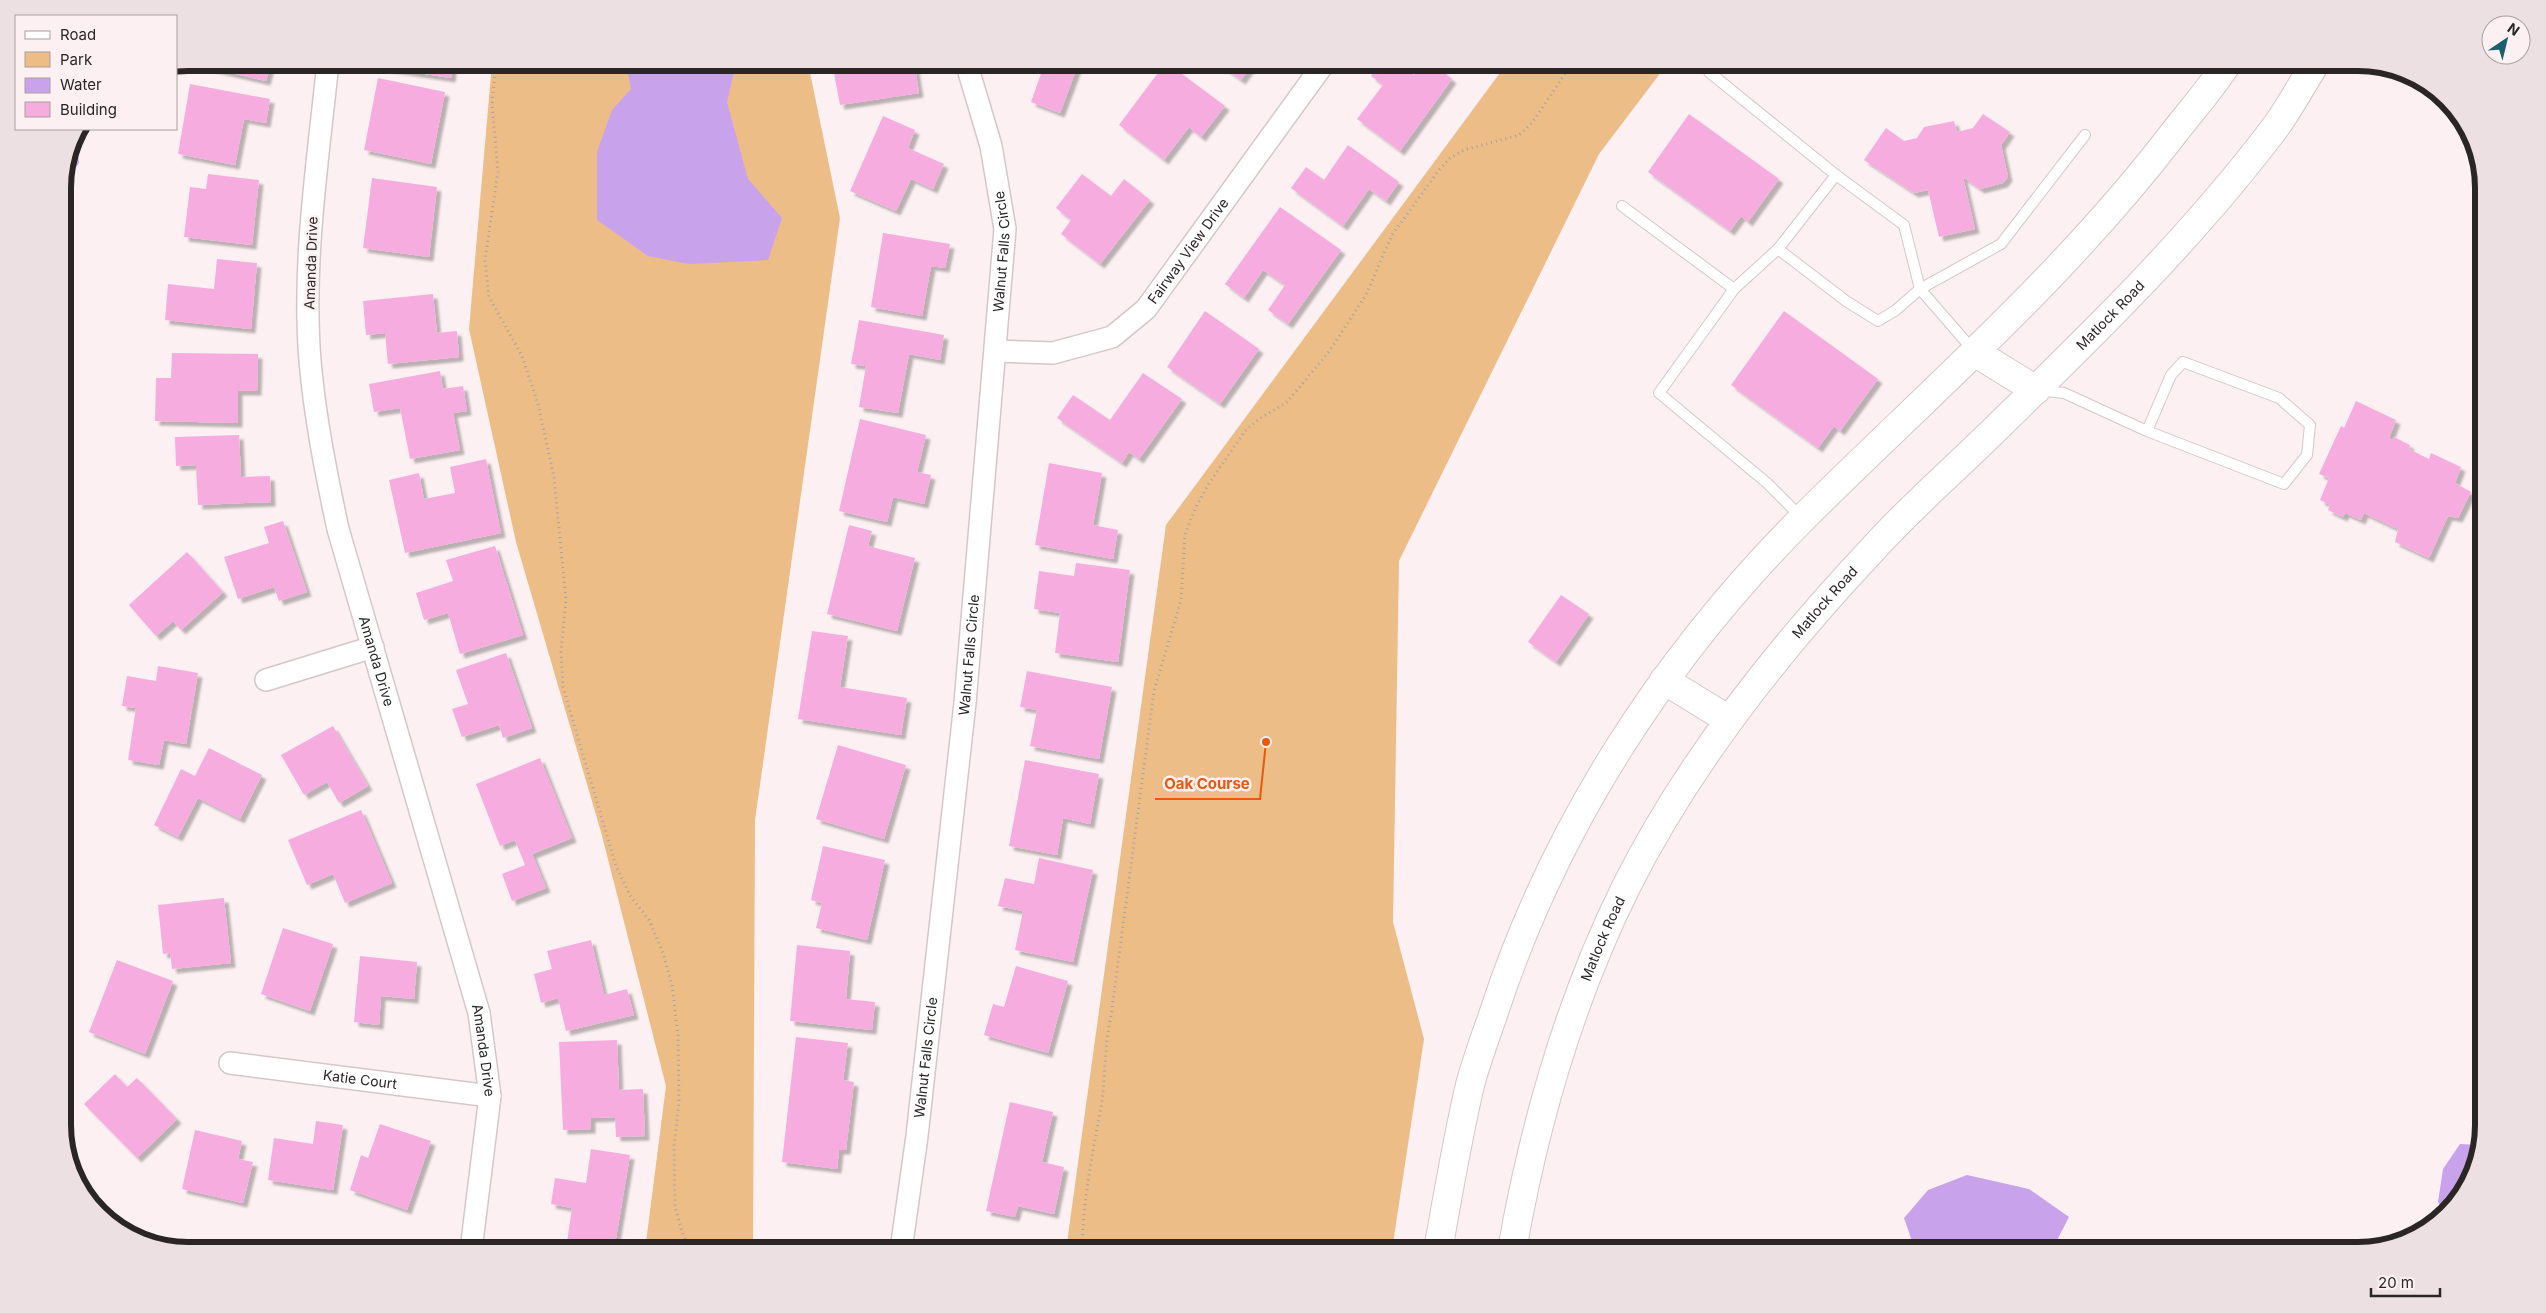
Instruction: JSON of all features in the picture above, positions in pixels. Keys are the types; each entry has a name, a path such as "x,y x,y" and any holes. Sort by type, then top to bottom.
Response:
{"main road":[{"path":"1440,1242 1471,1082 1508,968 1551,870 1594,786 1664,680 1724,602 1803,519 1976,353 2075,252 2149,165 2221,71"},
{"name":"Matlock Road","path":"1513,1242 1524,1178 1551,1077 1581,990 1626,888 1675,800 1729,720 1794,638 1873,548 2036,390 2132,294 2200,222 2279,122 2310,71"},
{"path":"1976,353 2036,390"},
{"path":"1664,680 1729,720"}],"street":[{"name":"Amanda Drive","path":"327,71 309,245 310,360 322,449 338,529 479,1013 490,1096 473,1242"},
{"name":"Walnut Falls Circle","path":"902,1242 917,1136 965,703 1005,229 991,146 969,71"},
{"name":"Fairway View Drive","path":"996,351 1053,353 1103,339 1112,336 1146,309 1318,71"},
{"path":"266,680 373,647"},
{"name":"Katie Court","path":"230,1063 490,1096"}],"lane":[{"path":"1709,72 1836,175 1904,225 1920,289 1976,353"},
{"path":"1778,249 1846,301 1878,321 1896,310 1920,289 2002,244 2085,135"},
{"path":"1803,519 1767,482 1659,393 1734,290 1778,249 1836,175"},
{"path":"1622,206 1734,290"},
{"path":"2036,390 2064,393 2147,431 2284,484 2307,454 2310,425 2279,398 2183,362 2172,375 2147,431"}],"path":[{"path":"495,71 492,104 498,172 485,260 489,297 522,356 538,404 554,477 566,600 561,652 563,686 616,866 631,897 649,920 663,953 672,985 678,1035 679,1103 674,1146 675,1207 683,1235 687,1242"},
{"path":"1082,1242 1083,1211 1091,1169 1094,1136 1101,1106 1105,1042 1112,1006 1154,691 1181,600 1185,534 1192,516 1208,485 1245,431 1259,419 1273,413 1287,402 1328,353 1366,295 1392,235 1450,158 1464,150 1519,135 1532,123 1567,71"}],"green space":[{"path":"491,71 810,71 840,218 755,820 753,1242 646,1242 666,1086 601,832 516,542 469,329"},
{"path":"1501,71 1662,71 1599,154 1399,561 1393,922 1424,1039 1393,1242 1067,1242 1166,525"}],"water":[{"path":"628,71 734,71 727,102 748,179 782,218 768,260 689,264 648,256 597,220 597,152 612,110 631,89"},
{"path":"78,150 79,163 72,173"},
{"path":"2460,1144 2473,1145 2463,1176 2455,1190 2441,1207 2438,1202 2443,1169"},
{"path":"1967,1175 2029,1189 2069,1217 2056,1242 1912,1242 1904,1218 1928,1190"}],"building":[{"path":"223,71 269,71 266,81"},
{"path":"405,71 452,71 451,78"},
{"path":"834,71 915,71 919,93 840,105"},
{"path":"1042,71 1076,71 1060,113 1031,102"},
{"path":"1159,71 1178,71 1225,106 1201,137 1189,127 1164,160 1119,125"},
{"path":"1228,71 1248,71 1241,80"},
{"path":"1375,71 1409,71 1414,75 1417,71 1442,71 1452,79 1400,151 1357,119 1383,85 1371,76"},
{"path":"378,78 445,92 431,164 364,150"},
{"path":"190,84 270,99 266,123 244,119 235,165 178,154"},
{"path":"1689,114 1779,179 1748,222 1741,216 1730,231 1648,172"},
{"path":"1983,114 2010,132 2001,145 2008,177 2003,183 1980,189 1963,177 1975,229 1939,237 1928,190 1914,193 1864,160 1886,128 1904,141 1917,138 1924,127 1954,121 1957,132 1973,128"},
{"path":"883,116 915,130 908,148 944,164 933,189 911,179 896,211 850,191"},
{"path":"1348,145 1399,182 1386,201 1369,189 1343,226 1291,188 1306,167 1324,180"},
{"path":"208,174 259,180 252,245 184,237 190,187 206,189"},
{"path":"1082,174 1111,196 1124,179 1150,200 1100,264 1061,234 1071,220 1056,208"},
{"path":"372,178 437,187 429,257 363,248"},
{"path":"1280,207 1341,250 1288,324 1268,310 1285,285 1263,270 1244,298 1225,284"},
{"path":"883,233 950,244 945,268 931,266 922,316 871,307"},
{"path":"217,259 257,263 251,329 165,320 168,284 214,289"},
{"path":"433,294 437,333 457,331 459,357 388,364 385,333 366,335 363,301"},
{"path":"1205,311 1259,349 1220,404 1167,367"},
{"path":"1784,311 1878,379 1840,431 1834,426 1818,448 1731,385"},
{"path":"859,320 944,335 940,360 909,354 898,413 859,407 866,366 851,364"},
{"path":"172,353 258,354 257,391 238,391 238,423 155,421 156,378 171,378"},
{"path":"440,371 443,389 463,386 467,411 453,413 460,450 410,459 400,408 374,412 369,384"},
{"path":"1143,373 1182,399 1139,459 1129,452 1122,463 1057,418 1073,395 1110,420"},
{"path":"2356,401 2396,420 2389,438 2393,440 2394,437 2410,445 2409,449 2429,459 2431,453 2461,467 2455,483 2471,492 2458,518 2448,516 2429,558 2395,542 2398,529 2364,513 2361,520 2345,513 2343,517 2328,510 2330,505 2320,500 2329,478 2319,474 2341,426 2344,428"},
{"path":"860,419 926,435 917,472 931,475 924,504 893,497 887,522 839,511"},
{"path":"239,435 241,477 270,476 271,502 198,505 196,465 176,466 175,437"},
{"path":"486,459 501,533 405,553 389,480 419,473 424,499 455,493 450,467"},
{"path":"1049,463 1102,473 1093,525 1118,530 1113,559 1035,545"},
{"path":"283,521 307,592 279,601 274,587 238,599 224,557 269,543 264,527"},
{"path":"849,525 872,531 868,546 915,558 897,631 827,614"},
{"path":"495,546 523,635 460,654 448,613 424,620 416,593 453,581 446,560"},
{"path":"187,552 223,592 181,630 173,621 156,636 129,605"},
{"path":"1076,563 1130,570 1118,662 1055,653 1060,613 1034,609 1039,571 1074,576"},
{"path":"1561,595 1589,614 1556,662 1528,642"},
{"path":"812,631 848,636 840,687 907,698 901,735 798,719"},
{"path":"506,653 532,728 503,738 499,725 462,737 452,709 468,704 456,670"},
{"path":"158,666 198,673 186,744 164,740 159,765 128,760 136,708 122,706 127,676 156,681"},
{"path":"1027,671 1112,687 1099,759 1030,746 1037,710 1020,707"},
{"path":"333,726 368,786 339,803 327,782 304,795 281,755"},
{"path":"838,745 906,765 884,839 816,819"},
{"path":"209,748 262,775 240,819 198,798 178,837 154,825 181,769 195,776"},
{"path":"540,758 572,838 532,854 546,888 512,901 502,874 525,865 515,840 500,846 476,784"},
{"path":"1025,760 1099,774 1090,824 1063,818 1057,855 1009,846"},
{"path":"361,810 392,883 345,903 333,874 307,885 288,840"},
{"path":"823,846 885,860 867,940 816,928 822,903 811,900"},
{"path":"1039,858 1093,870 1073,962 1015,950 1023,911 998,906 1005,878 1034,884"},
{"path":"224,898 231,963 172,969 170,953 163,954 158,905"},
{"path":"283,928 333,944 310,1011 261,994"},
{"path":"591,940 604,995 627,989 634,1015 566,1031 558,998 541,1003 534,974 552,969 547,951"},
{"path":"797,945 850,951 846,999 875,1002 872,1030 790,1021"},
{"path":"360,956 417,962 414,999 381,996 379,1025 354,1022"},
{"path":"117,960 173,981 145,1054 89,1032"},
{"path":"1016,966 1068,981 1048,1053 984,1035 993,1004 1004,1007"},
{"path":"796,1037 848,1043 843,1080 854,1082 846,1150 839,1150 837,1169 782,1162"},
{"path":"617,1040 619,1090 643,1089 645,1136 616,1137 615,1117 591,1118 591,1129 563,1130 559,1042"},
{"path":"115,1074 127,1087 137,1078 177,1119 137,1158 84,1104"},
{"path":"1010,1102 1053,1112 1042,1162 1064,1167 1054,1214 1018,1206 1015,1217 986,1211"},
{"path":"316,1121 343,1125 333,1190 268,1180 274,1138 313,1144"},
{"path":"380,1124 431,1141 407,1210 350,1190 361,1155 368,1158"},
{"path":"195,1130 242,1141 238,1159 253,1162 243,1203 182,1189"},
{"path":"591,1149 630,1155 615,1242 567,1242 572,1208 551,1204 555,1178 586,1183"}],"place":[{"name":"Oak Course","path":"1266,742"}]}
